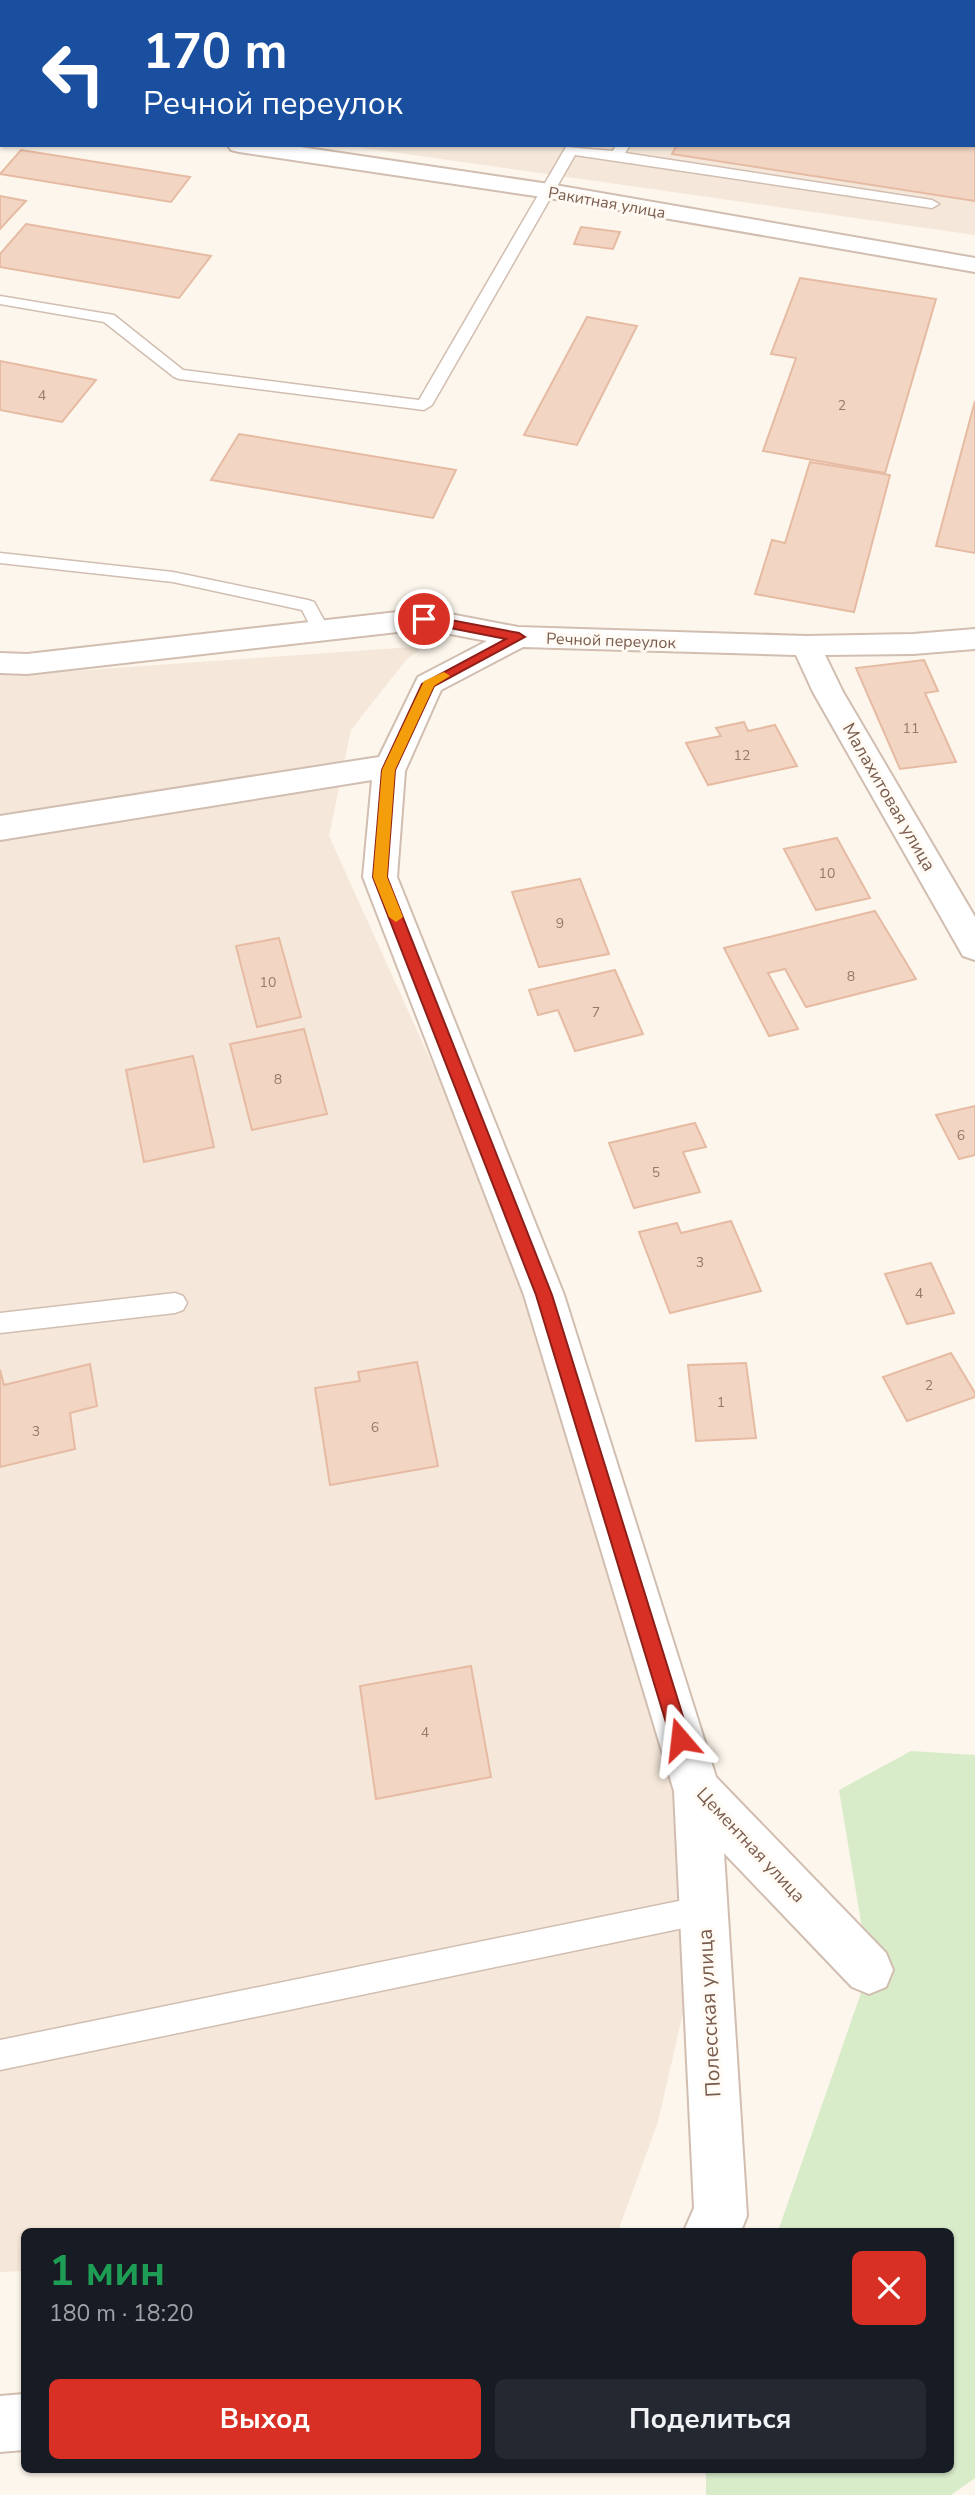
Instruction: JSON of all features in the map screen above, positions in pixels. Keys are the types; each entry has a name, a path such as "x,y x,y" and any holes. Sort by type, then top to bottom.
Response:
{"street":[{"name":"Ракитная улица","path":"252,147 549,191 975,265"},
{"name":"Речной переулок","path":"0,663 27,664 424,619 519,637 806,646 913,644 975,639"},
{"name":"Цементная улица","path":"519,637 429,684 389,770 380,877 544,1295 696,1791 869,1970"},
{"name":"Малахитовая улица","path":"806,646 828,691 975,947"},
{"path":"0,828 392,766"},
{"name":"Полесская улица","path":"696,1791 721,2216 712,2228"},
{"path":"0,2424 21,2422"}],"lane":[{"path":"0,300 109,318 179,374 425,405 571,150 620,151 932,204"},
{"path":"0,558 173,577 308,606 321,631"},
{"path":"0,1323 175,1303"},
{"path":"0,2054 703,1910"}],"shaded area":[{"path":"357,147 975,147 975,235"},
{"path":"426,646 406,660 351,730 329,836 573,1375 687,1762 685,2004 658,2122 619,2228 21,2228 21,2271 0,2272 0,672 72,671"}],"green space":[{"path":"911,1751 975,1755 975,2478 951,2495 706,2495 706,2473 954,2473 954,2228 779,2228 869,1970 839,1790"}],"building":[{"path":"676,147 975,147 975,201 672,154"},
{"path":"21,150 190,177 171,202 0,174"},
{"path":"0,196 26,201 0,229"},
{"path":"26,224 211,256 179,298 0,267 0,254"},
{"path":"581,227 620,232 613,249 574,244"},
{"path":"800,278 936,299 885,473 763,451 796,358 771,354"},
{"path":"587,317 637,326 577,445 524,435"},
{"path":"0,361 96,380 62,422 0,410"},
{"path":"975,401 975,553 936,546"},
{"path":"239,434 456,470 433,518 211,480"},
{"path":"810,462 890,475 854,612 755,594 772,540 785,543"},
{"path":"924,660 938,691 925,693 956,762 900,769 856,668"},
{"path":"744,722 748,731 775,725 797,766 708,785 686,743 721,736 716,728"},
{"path":"837,838 870,898 816,910 784,849"},
{"path":"580,879 609,954 539,967 512,892"},
{"path":"875,911 916,979 806,1007 785,969 768,973 798,1029 769,1036 724,948"},
{"path":"279,938 301,1017 257,1027 236,946"},
{"path":"615,970 643,1034 575,1051 558,1010 538,1015 529,990"},
{"path":"304,1029 327,1114 252,1130 230,1044"},
{"path":"193,1056 214,1147 144,1162 126,1070"},
{"path":"975,1106 975,1155 959,1159 936,1115"},
{"path":"695,1123 706,1147 683,1152 700,1192 634,1208 609,1143"},
{"path":"731,1221 761,1291 670,1313 639,1232 677,1223 681,1233"},
{"path":"931,1263 954,1313 907,1324 885,1274"},
{"path":"951,1353 975,1397 907,1421 883,1377"},
{"path":"417,1362 438,1466 330,1485 315,1388 360,1381 358,1372"},
{"path":"746,1363 756,1438 696,1441 688,1365"},
{"path":"90,1364 97,1406 70,1413 75,1449 0,1467 0,1370 4,1385"},
{"path":"471,1666 491,1777 376,1799 360,1686"}],"slow traffic":[{"path":"396,917 380,877 389,770 429,684 444,676"}],"route":[{"path":"424,619 519,637 429,684 389,770 380,877 544,1295 680,1739"}]}
